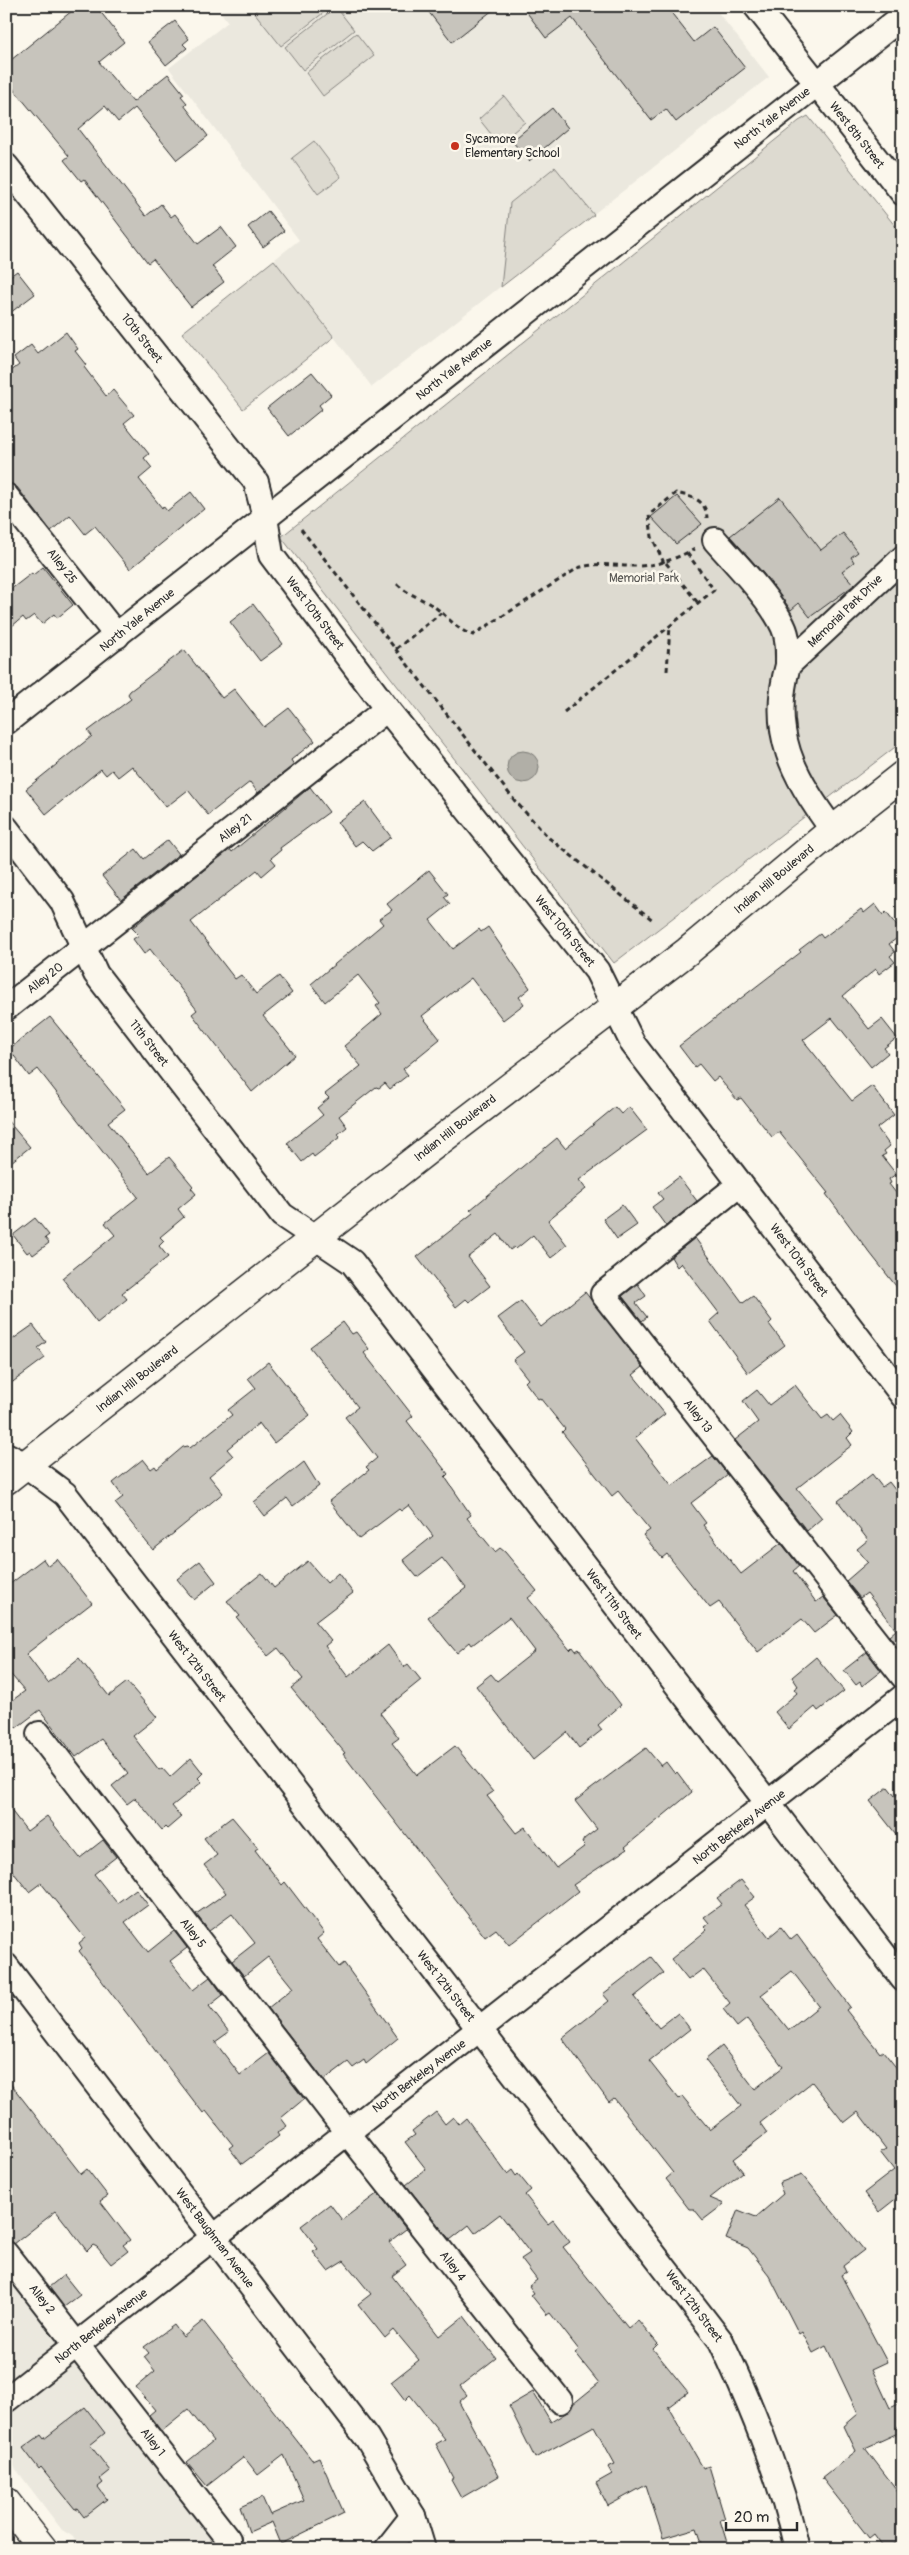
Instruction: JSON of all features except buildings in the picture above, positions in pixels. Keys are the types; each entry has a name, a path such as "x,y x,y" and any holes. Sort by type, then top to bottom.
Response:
{"main road":[{"name":"Indian Hill Boulevard","path":"13,1467 316,1238 688,951 833,830 903,775"},
{"path":"6,2502 43,2549"}],"street":[{"name":"West 8th Street","path":"756,6 903,192"},
{"name":"North Yale Avenue","path":"6,722 903,16"},
{"name":"10th Street","path":"6,166 256,482 265,517"},
{"name":"Alley 25","path":"6,496 117,636"},
{"name":"West 10th Street","path":"265,517 272,554 387,709 597,971 633,1044 903,1396"},
{"name":"Memorial Park Drive","path":"716,540 774,610 784,627 787,639 788,665 781,689 781,713 785,744 806,794 833,830"},
{"name":"Memorial Park Drive","path":"788,665 903,558"},
{"name":"Alley 21","path":"83,947 387,709"},
{"name":"11th Street","path":"6,828 62,901 96,974 282,1215 316,1238"},
{"name":"Alley 20","path":"6,1008 83,947"},
{"name":"Alley 13","path":"740,1184 603,1294 903,1676"},
{"name":"West 11th Street","path":"316,1238 352,1262 767,1805 903,1979"},
{"name":"West 12th Street","path":"13,1467 65,1494 721,2341 751,2406 791,2522 797,2549"},
{"name":"North Berkeley Avenue","path":"6,2400 903,1697"},
{"name":"Alley 5","path":"39,1734 347,2132"},
{"name":"West Baughman Avenue","path":"6,1966 367,2438 413,2516 423,2549"},
{"name":"Alley 4","path":"347,2132 560,2401"},
{"name":"Alley 2","path":"6,2254 78,2345"},
{"name":"Alley 1","path":"78,2345 228,2539"},
{"path":"388,2549 413,2516"}],"path":[{"path":"397,584 408,594 430,604 461,632 473,635 578,568 594,563 638,566 665,563 716,540 708,523 707,509 698,498 676,493 649,516 652,537 665,563 698,603"},
{"path":"301,530 515,801 549,838 654,921"},
{"path":"564,712 714,590 687,553"},
{"path":"396,649 441,613"},
{"path":"668,671 670,626"}],"shaded area":[{"name":"Sycamore Elementary School","path":"216,6 713,6 769,77 372,387 334,337 243,409 182,333 299,240 169,68 228,22"},
{"path":"523,751 529,752 534,756 538,761 538,773 534,778 529,782 523,783 517,782 512,778 508,773 507,767 508,761 512,756 517,752"},
{"path":"6,2238 233,2531 211,2549 82,2549 72,2536 62,2530 6,2456"}],"green space":[{"path":"261,6 332,6 281,46 254,12"},
{"path":"336,7 354,30 303,70 285,47"},
{"path":"356,33 374,56 323,96 306,73"},
{"path":"504,96 525,122 499,144 479,119"},
{"name":"Memorial Park","path":"808,116 903,236 903,741 614,963 281,537 799,121"},
{"path":"314,141 341,177 318,194 292,158"},
{"path":"555,167 594,215 501,287 510,203"},
{"path":"274,260 334,337 243,409 182,333"}],"place":[{"name":"Sycamore Elementary School","path":"455,146"}]}
